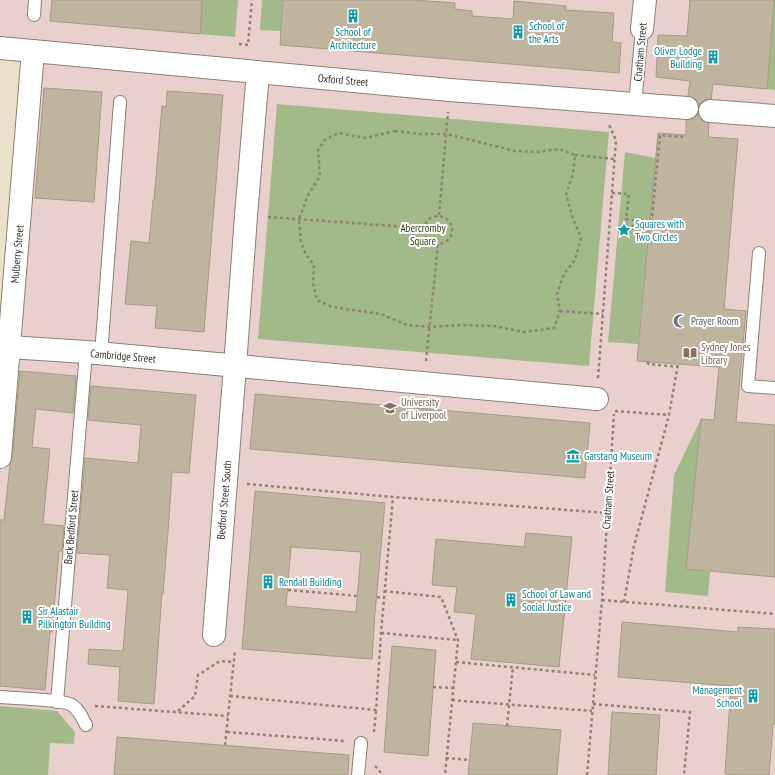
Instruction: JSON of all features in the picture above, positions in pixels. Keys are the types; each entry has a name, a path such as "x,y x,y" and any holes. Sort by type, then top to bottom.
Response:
{"street":[{"name":"Chatham Street","path":"642,29 645,0"},
{"name":"Oxford Street","path":"0,48 458,90 687,108"},
{"name":"Mulberry Street","path":"0,458 33,51"},
{"path":"258,72 235,366 597,399"},
{"path":"710,111 775,116"},
{"name":"Cambridge Street","path":"10,347 235,366"},
{"name":"Bedford Street South","path":"214,634 235,366"}],"lane":[{"path":"34,15 35,0"},
{"name":"Chatham Street","path":"635,104 642,29"},
{"name":"Back Bedford Street","path":"56,702 120,102"},
{"path":"759,252 748,386 775,388"},
{"path":"0,697 70,704 80,712 86,725"},
{"path":"358,775 361,743"}],"path":[{"path":"239,44 248,45 252,0"},
{"path":"608,122 616,140 597,399 615,401 614,411 669,415"},
{"path":"574,156 573,174 566,195 581,238 575,260 564,274 557,294 560,311 554,328 524,332 494,326 461,325 430,327 407,325 382,314 332,307 317,300 313,283 314,265 306,255 301,242 299,219 308,195 320,176 318,150 325,140 338,133 366,138 395,131 420,134 447,134 515,151 538,152 560,149 574,156 614,159"},
{"path":"439,215 447,134"},
{"path":"612,193 629,194 626,219 633,220 632,227 650,228 660,135 683,137"},
{"path":"439,215 450,221 452,234 444,243 438,244 427,240 423,228 428,218 439,215"},
{"path":"246,216 423,228"},
{"path":"425,383 438,244"},
{"path":"560,311 603,314"},
{"path":"624,602 634,546 669,415 678,366 650,364 647,362"},
{"name":"Chatham Street","path":"587,775 602,600 614,411"},
{"path":"226,482 393,497 608,513"},
{"path":"227,732 374,744 384,591 393,497"},
{"path":"288,590 358,596"},
{"path":"384,591 440,597 458,640 444,775"},
{"path":"377,598 384,598"},
{"path":"602,600 775,614"},
{"path":"381,633 458,640"},
{"path":"225,745 235,650"},
{"path":"177,712 195,696 198,676 220,661 234,662"},
{"path":"456,662 595,675"},
{"path":"507,726 513,667"},
{"path":"433,687 453,688"},
{"path":"230,696 376,710"},
{"path":"452,700 592,711"},
{"path":"70,704 228,716"},
{"path":"593,704 690,712 684,775"},
{"path":"446,758 469,760"},
{"path":"373,763 384,775"}],"shaded area":[{"name":"University of Liverpool","path":"0,0 775,0 775,775 0,775 0,457 33,52 0,48"}],"green space":[{"path":"202,0 238,0 235,37 200,34"},
{"path":"262,0 283,0 281,31 260,30"},
{"path":"775,0 775,90 767,89"},
{"name":"Abercromby Square","path":"277,104 609,132 589,366 258,339"},
{"path":"625,152 656,158 638,344 608,342"},
{"path":"701,419 686,569 710,572 708,596 665,592 674,475"},
{"path":"0,706 57,711 75,732 74,744 50,743 48,775 0,775"}],"building":[{"path":"52,0 202,0 200,34 50,21"},
{"path":"283,0 414,0 455,3 455,9 472,11 472,16 513,19 514,1 566,6 566,10 614,13 612,42 621,43 619,73 280,45"},
{"name":"Oliver Lodge Building","path":"690,0 774,0 767,89 713,84 711,99 704,100 699,106 698,102 694,98 688,96 690,81 656,77 658,35 687,36"},
{"path":"44,88 102,92 94,202 35,198"},
{"path":"167,91 223,95 204,332 155,328 157,306 125,304 131,241 149,243 162,106 166,107"},
{"name":"Sydney Jones Library","path":"698,113 699,117 703,121 709,123 708,137 738,139 724,309 746,311 736,422 775,425 775,577 686,569 701,419 714,420 719,367 637,361 658,133 686,135 686,120 693,119"},
{"path":"20,371 76,376 73,413 36,409 32,447 50,449 43,524 64,526 62,551 59,551 45,690 0,686 0,520 4,520 10,464 12,458"},
{"path":"91,386 196,395 189,473 172,472 154,704 118,701 120,667 88,664 89,649 123,651 128,590 107,588 110,555 77,553 85,458 138,463 141,425 88,420"},
{"path":"255,394 590,423 585,478 250,449"},
{"name":"Rendall Building","path":"255,491 385,503 372,659 242,649","holes":["291,547 361,552 356,612 286,606"]},
{"name":"School of Law and Social Justice","path":"526,533 572,537 559,667 471,659 476,614 454,612 457,587 432,585 436,539 524,547"},
{"path":"622,622 738,632 738,627 775,629 775,724 773,724 769,775 725,774 731,686 618,677"},
{"path":"392,646 436,650 428,756 384,752"},
{"path":"612,712 660,715 656,775 608,775"},
{"path":"473,723 561,730 557,775 468,775"},
{"path":"117,737 349,755 348,775 114,775"}],"place":[{"name":"School of Architecture","path":"353,16"},
{"name":"School of the Arts","path":"518,32"},
{"name":"Oliver Lodge Building","path":"713,57"},
{"name":"Squares with Two Circles","path":"624,230"},
{"name":"Prayer Room","path":"680,321"},
{"name":"Sydney Jones Library","path":"690,353"},
{"name":"University of Liverpool","path":"390,408"},
{"name":"Garstang Museum","path":"573,456"},
{"name":"Rendall Building","path":"268,582"},
{"name":"School of Law and Social Justice","path":"511,600"},
{"name":"Sir Alastair Pilkington Building","path":"27,617"},
{"name":"Management School","path":"753,696"}]}
